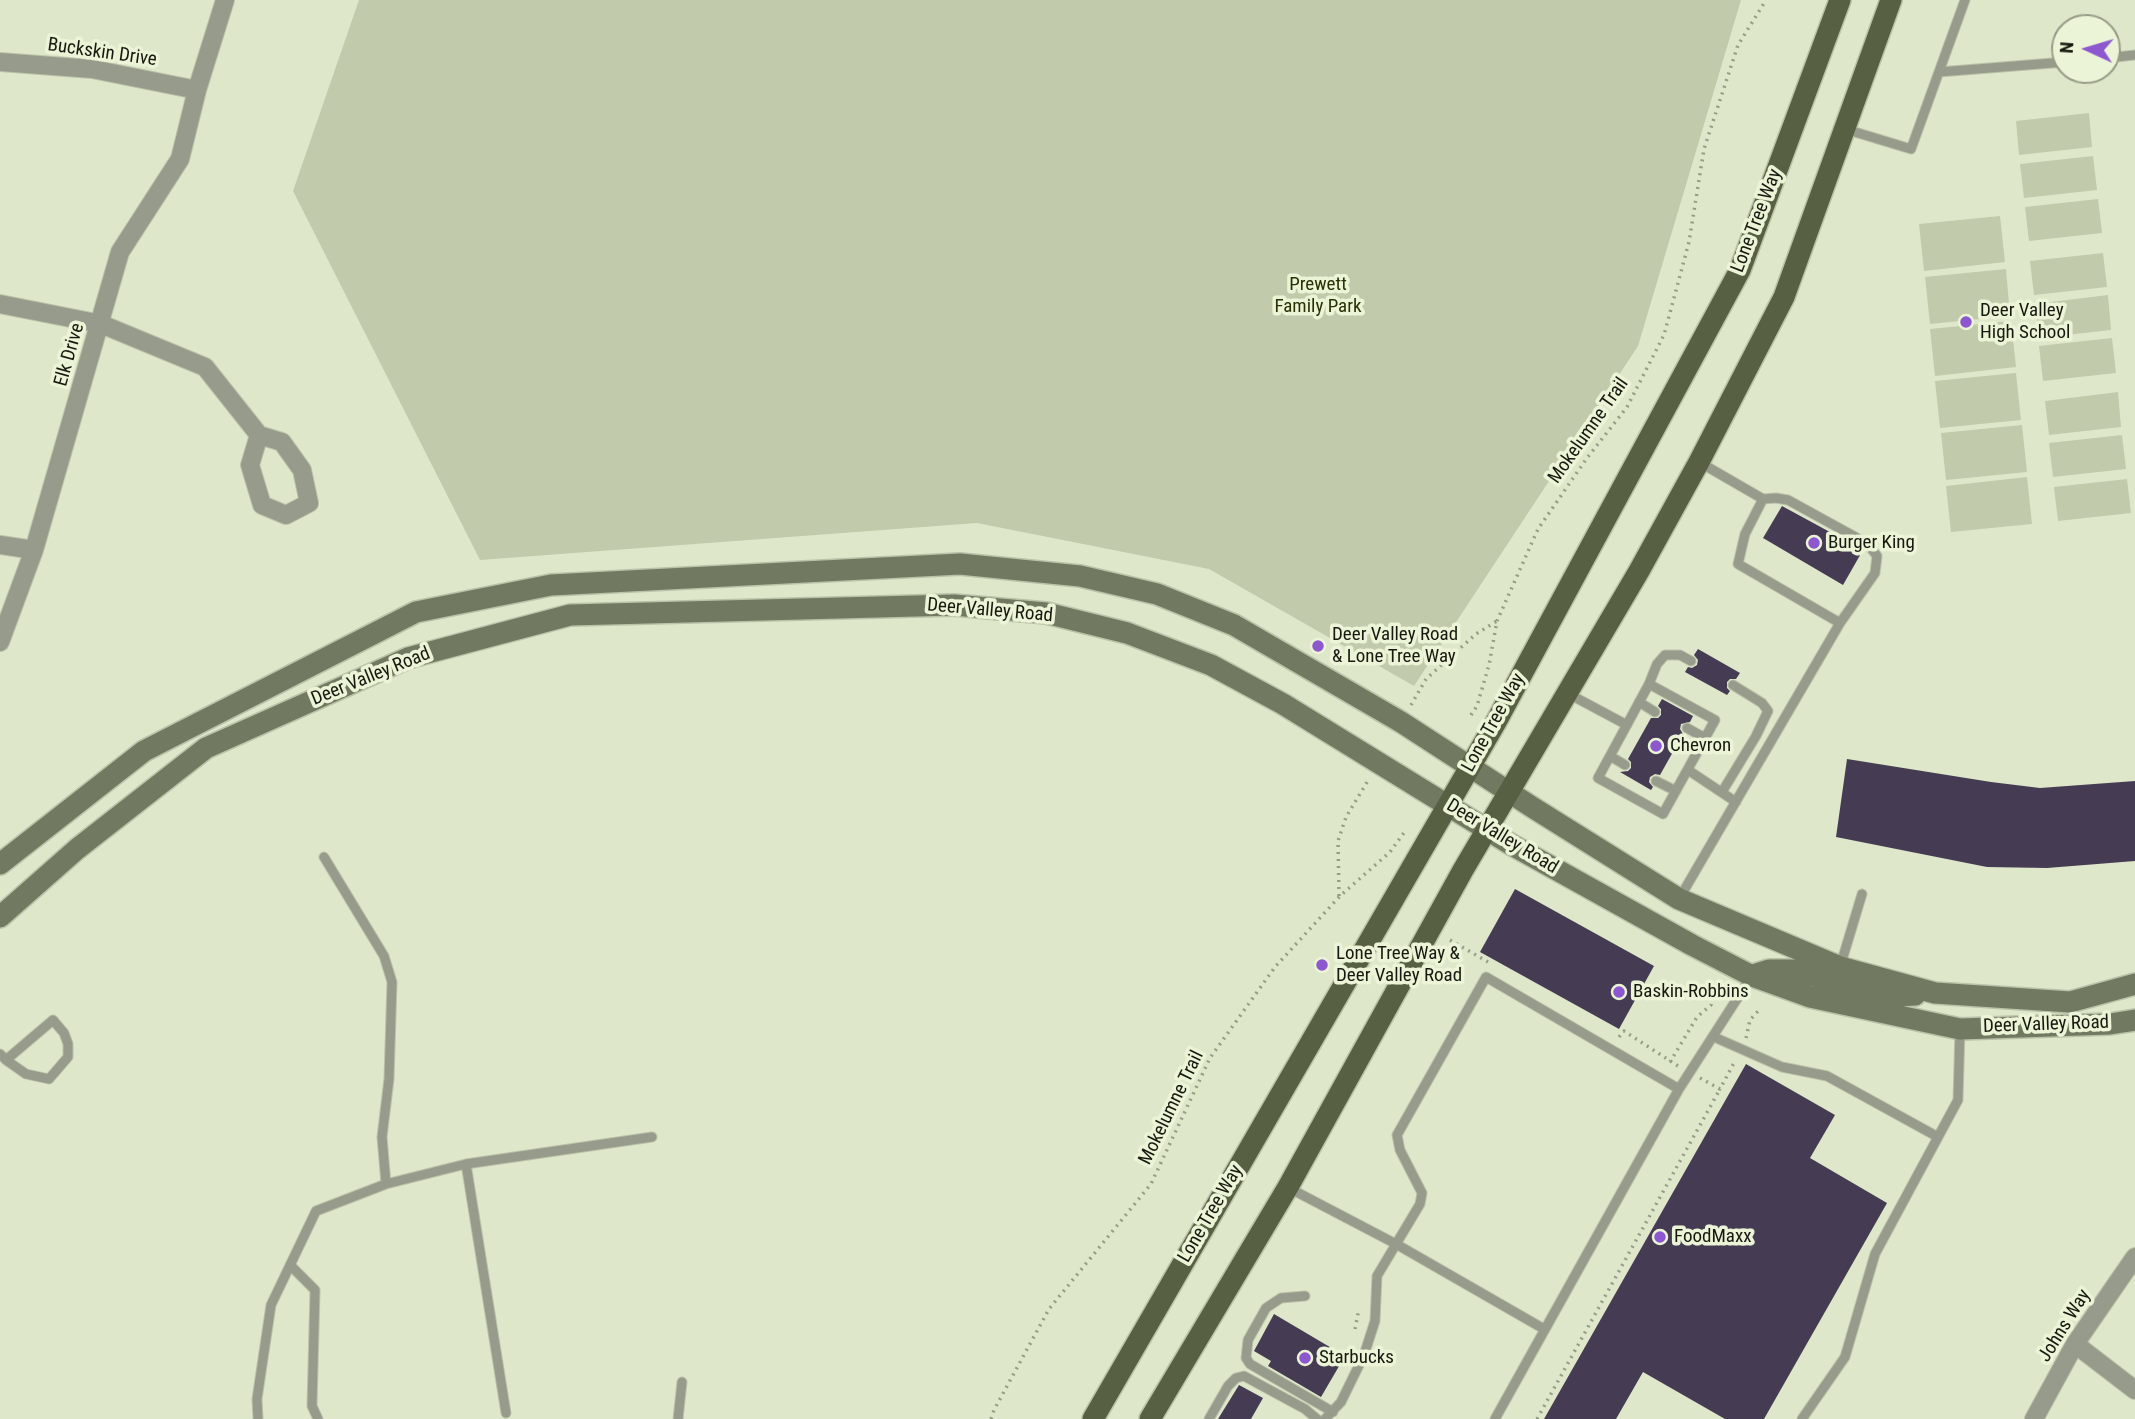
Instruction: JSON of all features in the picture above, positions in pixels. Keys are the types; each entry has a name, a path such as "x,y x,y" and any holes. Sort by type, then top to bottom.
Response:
{"main road":[{"name":"Lone Tree Way","path":"1093,1419 1469,766 1740,270 1840,0"},
{"path":"1150,1419 1288,1187 1487,829 1639,571 1699,463 1784,297 1891,0"},
{"name":"Deer Valley Road","path":"0,864 144,751 416,612 551,585 960,564 1080,576 1157,594 1234,625 1401,722 1679,898 1840,967 1935,993 2070,1002 2135,984"},
{"name":"Deer Valley Road","path":"0,917 77,849 206,748 408,658 570,615 954,604 1046,613 1127,633 1211,665 1283,704 1487,829 1692,945 1752,976 1810,997 1960,1029 2110,1024 2135,1020"},
{"path":"1752,976 1769,970 1794,970 1872,994 1898,996 1935,993"}],"street":[{"name":"Elk Drive","path":"0,642 34,550 120,252 180,159 197,90 225,0"},
{"name":"Buckskin Drive","path":"0,62 92,69 197,90"},
{"path":"0,304 101,324 205,367 259,435"},
{"path":"0,545 34,550"},
{"name":"Johns Way","path":"2034,1419 2075,1344 2135,1257"},
{"path":"2075,1344 2135,1390"}],"lane":[{"path":"1845,130 1911,149 1965,0"},
{"path":"1939,72 2051,63"},
{"path":"1679,898 1840,623 1875,573 1877,556 1859,540 1788,500 1763,499 1699,463"},
{"path":"1763,499 1745,534 1738,564 1840,623"},
{"path":"1649,684 1715,720 1663,814 1598,778 1657,664 1665,655 1680,655 1691,661"},
{"path":"1722,792 1768,711 1762,703 1733,685"},
{"path":"1567,693 1627,725"},
{"path":"1639,702 1655,712"},
{"path":"1687,728 1705,738"},
{"path":"1610,756 1625,765"},
{"path":"1688,769 1737,802"},
{"path":"1656,781 1676,791"},
{"path":"324,857 384,956 392,982 389,1079 382,1137 386,1184"},
{"path":"1840,967 1862,894"},
{"path":"1495,1419 1679,1089 1752,976"},
{"path":"1325,1419 1341,1402 1364,1355 1375,1321 1377,1276 1420,1204 1422,1193 1400,1150 1396,1135 1486,977 1679,1089"},
{"path":"53,1020 64,1033 68,1044 68,1057 49,1079 26,1074 3,1057 53,1020"},
{"path":"1802,1419 1845,1357 1875,1254 1958,1100 1960,1029"},
{"path":"1714,1037 1782,1066 1827,1076 1938,1137"},
{"path":"258,1419 257,1399 271,1305 316,1211 386,1184 466,1164 652,1137"},
{"path":"466,1164 506,1413"},
{"path":"1288,1187 1396,1244 1544,1329"},
{"path":"290,1265 315,1290 312,1406 318,1419"},
{"path":"1305,1296 1281,1298 1266,1308 1248,1340 1246,1359 1250,1364 1333,1412"},
{"path":"1209,1419 1228,1386 1236,1378 1244,1376 1305,1409 1317,1419"},
{"path":"678,1419 682,1382"}],"path":[{"name":"Mokelumne Trail","path":"1471,715 1477,706 1483,685 1497,621 1538,529 1587,458 1627,407 1664,335 1689,242 1703,149 1738,46 1766,0"},
{"path":"1401,722 1426,680 1476,634 1497,621"},
{"path":"1339,898 1338,841 1346,817 1380,762"},
{"name":"Mokelumne Trail","path":"991,1419 1049,1309 1151,1184 1210,1058 1275,967 1339,898 1390,852 1406,830"},
{"path":"1450,940 1494,965"},
{"path":"1670,1062 1698,1017 1711,1005 1713,991"},
{"path":"1536,1419 1720,1089 1748,1033 1749,1020 1760,1009"},
{"path":"1608,1031 1620,1037 1624,1031 1670,1062 1720,1089"},
{"path":"1354,1333 1360,1306"}],"green space":[{"name":"Prewett Family Park","path":"359,0 1741,0 1638,346 1414,686 1209,569 977,523 480,560 293,191"},
{"path":"2089,113 2092,147 2019,155 2016,121"},
{"path":"2093,156 2097,190 2024,198 2020,164"},
{"path":"2098,199 2102,233 2029,241 2025,207"},
{"path":"2000,216 2005,262 1924,271 1919,224"},
{"path":"2103,253 2107,287 2034,295 2030,261"},
{"path":"2006,269 2010,316 1930,324 1925,277"},
{"path":"2108,295 2111,330 2039,338 2035,304"},
{"path":"2011,321 2016,367 1935,376 1930,329"},
{"path":"2112,338 2116,373 2043,381 2039,346"},
{"path":"2016,373 2021,420 1940,428 1935,381"},
{"path":"2118,392 2121,427 2049,435 2045,401"},
{"path":"2022,425 2027,472 1946,480 1941,433"},
{"path":"2122,435 2126,469 2053,477 2049,443"},
{"path":"2027,477 2032,524 1951,532 1946,486"},
{"path":"2127,479 2131,513 2058,521 2054,487"}],"building":[{"name":"Burger King","path":"1782,506 1863,550 1843,585 1763,538"},
{"path":"1698,649 1740,673 1736,679 1727,682 1730,691 1727,695 1685,672 1688,667 1697,665 1698,660 1694,655"},
{"name":"Chevron","path":"1662,699 1693,716 1690,722 1681,724 1683,734 1660,775 1650,777 1649,782 1653,787 1651,790 1620,772 1631,768 1628,759 1651,718 1661,715 1658,706"},
{"path":"1847,759 2040,788 2135,781 2135,861 2047,868 1987,867 1836,837"},
{"path":"1515,889 1654,966 1619,1029 1480,952"},
{"path":"1746,1064 1835,1115 1810,1158 1887,1203 1764,1419 1725,1419 1643,1372 1616,1419 1544,1419"},
{"name":"Starbucks","path":"1274,1314 1345,1356 1321,1397 1268,1366 1271,1361 1254,1351"},
{"path":"1239,1385 1263,1398 1251,1419 1218,1419"}],"place":[{"name":"Deer Valley High School","path":"1966,322"},
{"name":"Burger King","path":"1814,543"},
{"name":"Deer Valley Road & Lone Tree Way","path":"1318,646"},
{"name":"Chevron","path":"1656,746"},
{"name":"Lone Tree Way & Deer Valley Road","path":"1322,965"},
{"name":"Baskin-Robbins","path":"1619,992"},
{"name":"FoodMaxx","path":"1660,1237"},
{"name":"Starbucks","path":"1305,1358"}]}
